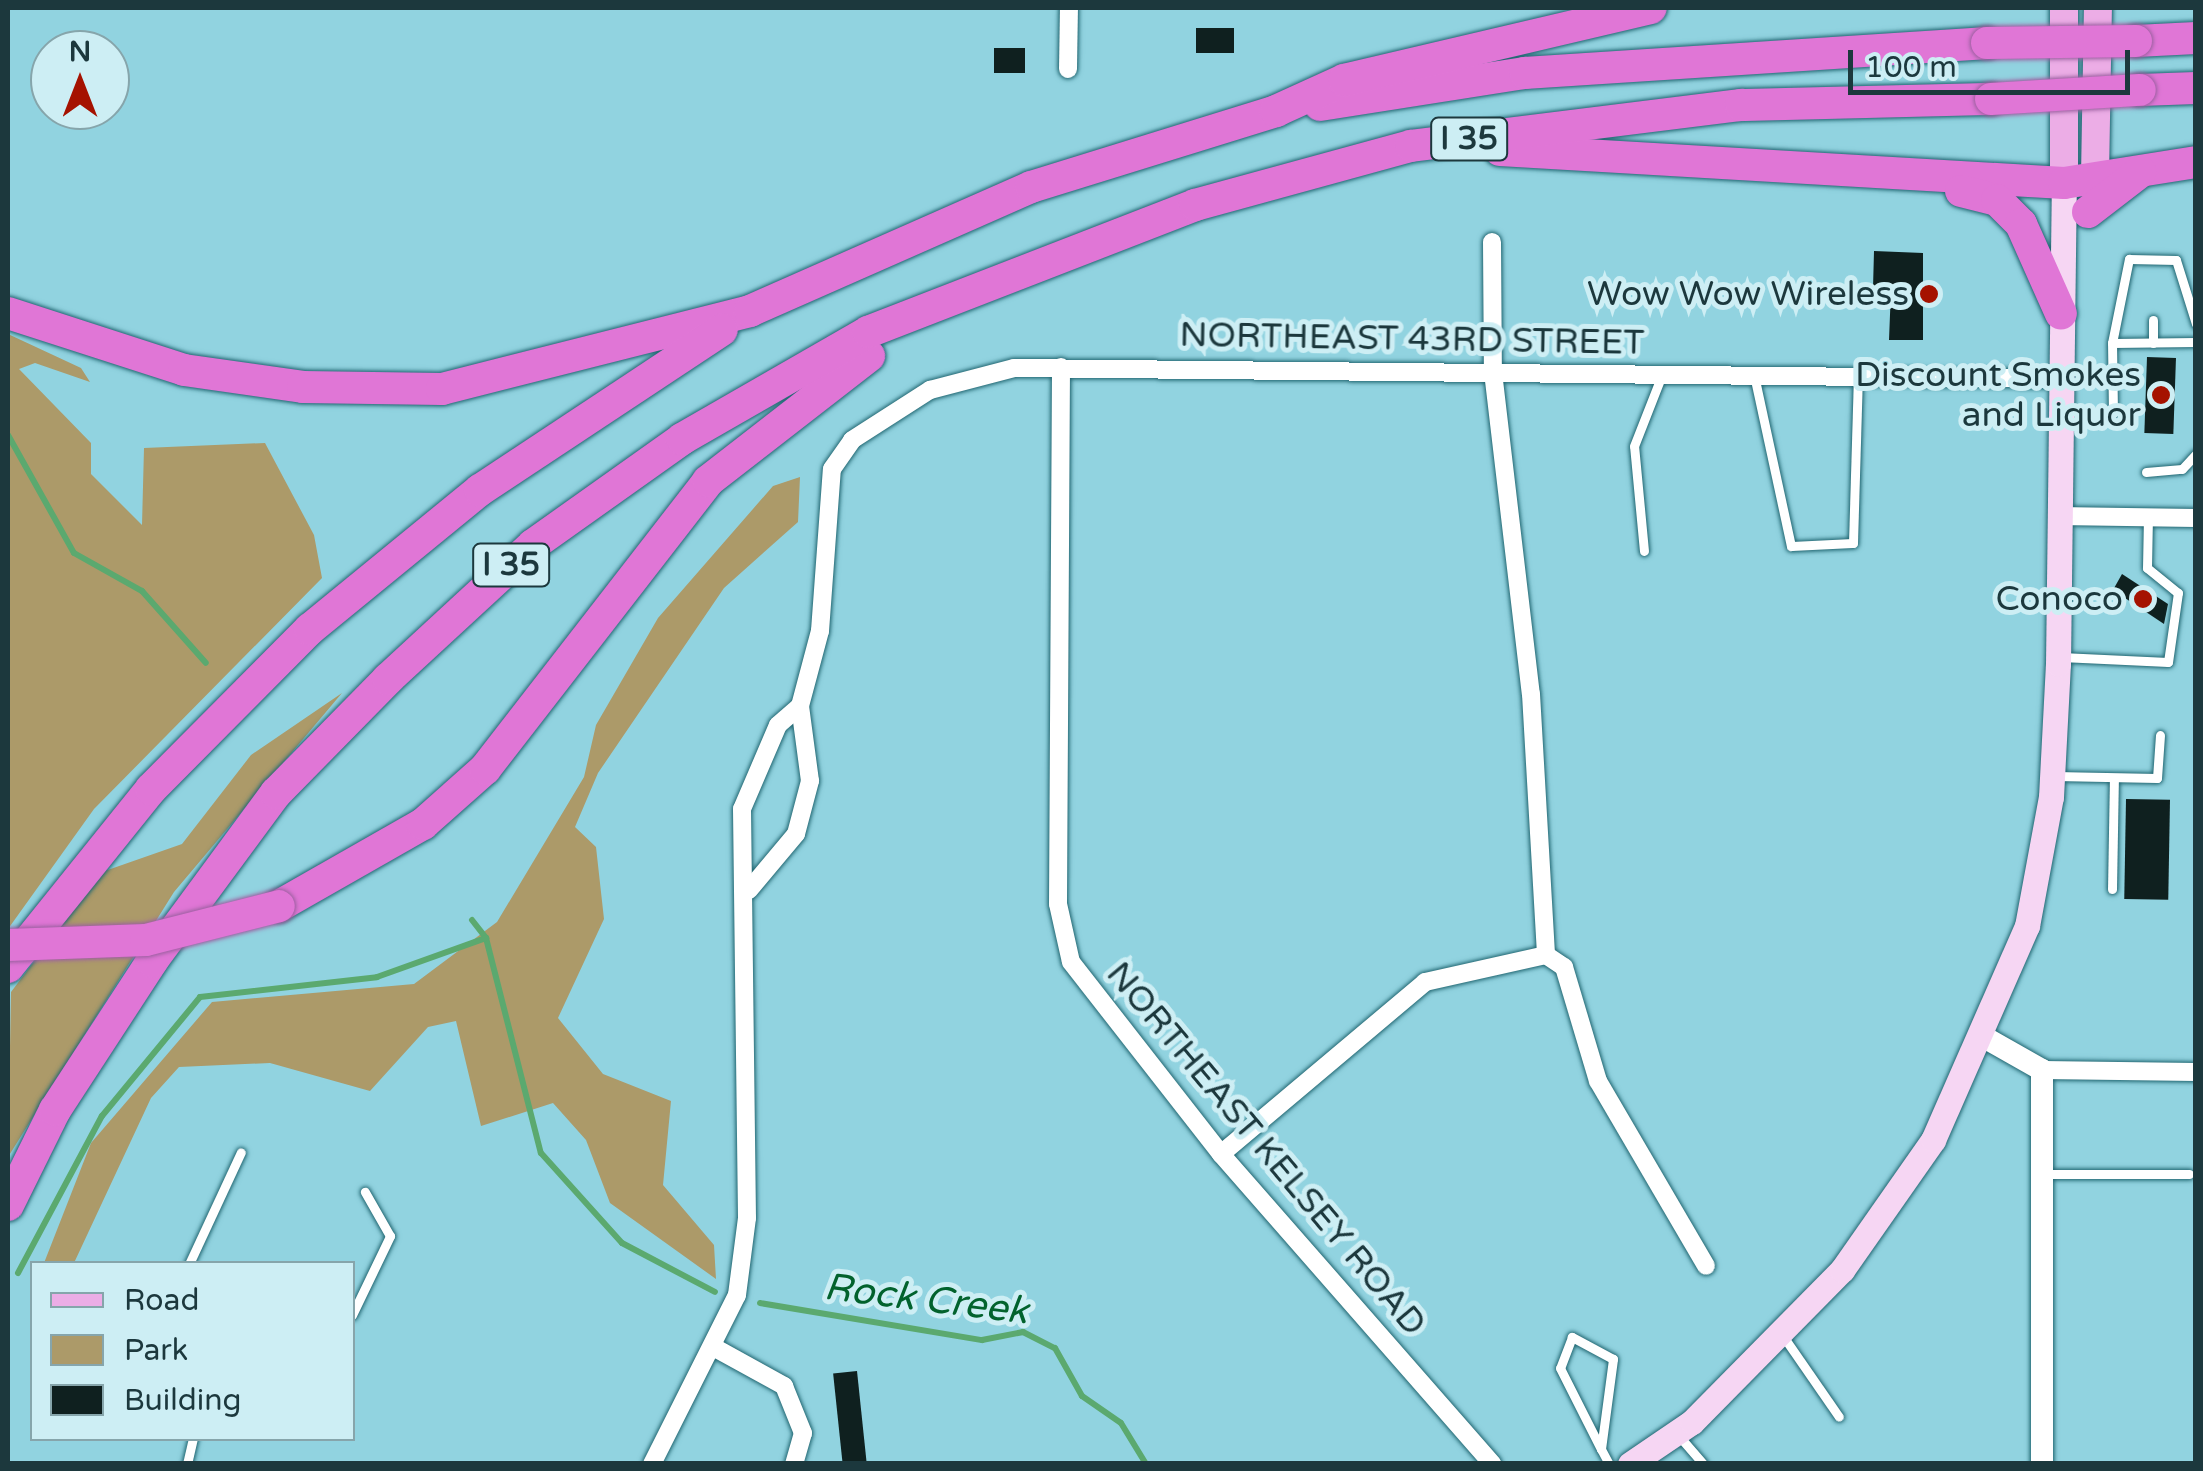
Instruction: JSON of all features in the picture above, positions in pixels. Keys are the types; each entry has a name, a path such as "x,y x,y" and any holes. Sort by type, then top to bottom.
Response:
{"highway":[{"path":"1276,112 1418,58 1651,8"},
{"name":"I 35","path":"8,967 151,789 310,629 480,490 750,311 1031,187 1276,112 1525,73 1987,44 2196,38"},
{"name":"I 35","path":"8,1205 55,1110 152,961 276,793 388,679 533,545 682,439 868,332 1195,205 1410,146 1741,105 1991,99 2196,88"},
{"path":"1410,146 1912,180 2080,180 2196,162"},
{"path":"2088,212 2142,171"},
{"path":"1912,180 1996,200 2041,256 2061,314"},
{"path":"8,945 146,940 279,906 424,824 538,711 708,480 821,386 970,292"},
{"path":"8,313 184,370 303,388 442,389 750,311"}],"main road":[{"path":"2064,8 2080,180 2088,212 2064,265"},
{"path":"1630,1464 1676,1432 1782,1334 1842,1270 1933,1140 1982,1036 2027,926 2052,776 2058,657 2056,379 2064,265 2080,180 2098,8"}],"street":[{"path":"1068,8 1068,69"},
{"path":"1492,242 1493,372 1532,694 1546,955"},
{"name":"NORTHEAST 43RD STREET","path":"800,706 820,632 828,498 836,457 896,408 987,370 1061,366 2056,379"},
{"name":"NORTHEAST KELSEY ROAD","path":"1061,366 1065,942 1082,983 1221,1154 1492,1464"},
{"path":"2057,516 2196,518"},
{"path":"749,890 796,834 810,781 800,706"},
{"path":"652,1464 717,1349 737,1295 746,1218 749,890 742,809 778,725 800,706"},
{"path":"1221,1154 1425,982 1546,955 1564,967 1598,1081 1706,1266"},
{"path":"1982,1036 2042,1070 2196,1072"},
{"path":"2042,1070 2042,1464"},
{"path":"717,1349 784,1386 804,1433 794,1464"}],"lane":[{"path":"2113,412 2112,343 2129,259 2152,263 2176,260 2196,324"},
{"path":"2153,320 2153,343"},
{"path":"2112,343 2196,342"},
{"path":"1644,550 1634,446 1662,374"},
{"path":"1754,376 1791,546 1853,543 1858,377"},
{"path":"2146,472 2182,469 2196,454"},
{"path":"2058,657 2168,662 2178,593 2147,568 2148,517"},
{"path":"2052,776 2157,778 2160,735"},
{"path":"2112,889 2114,778"},
{"path":"190,1261 241,1152"},
{"path":"2045,1174 2189,1174"},
{"path":"355,1308 390,1236 365,1192"},
{"path":"1782,1334 1839,1417"},
{"path":"1601,1449 1613,1359 1572,1337 1560,1368 1601,1449 1609,1464"},
{"path":"1676,1432 1703,1464"}],"green space":[{"path":"8,334 81,368 90,382 35,363 19,369 91,443 91,474 142,525 144,448 265,443 314,535 322,578 94,809 8,929"},
{"path":"800,477 798,522 724,588 598,773 575,827 596,847 604,919 558,1018 603,1074 671,1101 663,1185 714,1245 716,1279 610,1203 586,1140 553,1103 481,1126 456,1021 428,1027 370,1091 270,1063 179,1067 151,1098 75,1261 45,1261 91,1143 212,1002 414,984 497,922 584,777 596,725 658,618 773,486"},
{"path":"342,693 174,892 8,1157 11,992 102,872 182,844 251,755"}],"building":[{"path":"1196,28 1234,28 1234,53 1196,53"},
{"path":"994,48 1025,48 1025,73 994,73"},
{"path":"1874,251 1923,253 1923,340 1889,340 1891,289 1873,288"},
{"name":"Discount Smokes and Liquor","path":"2147,357 2176,358 2173,434 2144,433"},
{"name":"Conoco","path":"2122,574 2168,604 2164,624 2113,590"},
{"path":"2126,799 2170,800 2168,900 2124,899"},
{"path":"857,1371 867,1464 843,1464 833,1374"}],"waterway":[{"name":"Rock Creek","path":"8,435 74,553 142,591 206,663"},
{"name":"Rock Creek","path":"472,920 486,938 541,1153 622,1243 715,1292"},
{"path":"18,1273 102,1116 200,997 377,977 486,938"},
{"name":"Rock Creek","path":"760,1303 982,1340 1023,1332 1055,1348 1082,1396 1121,1423 1146,1464"}],"place":[{"name":"Wow Wow Wireless","path":"1929,294"},
{"name":"Discount Smokes and Liquor","path":"2161,395"},
{"name":"Conoco","path":"2143,599"}]}
